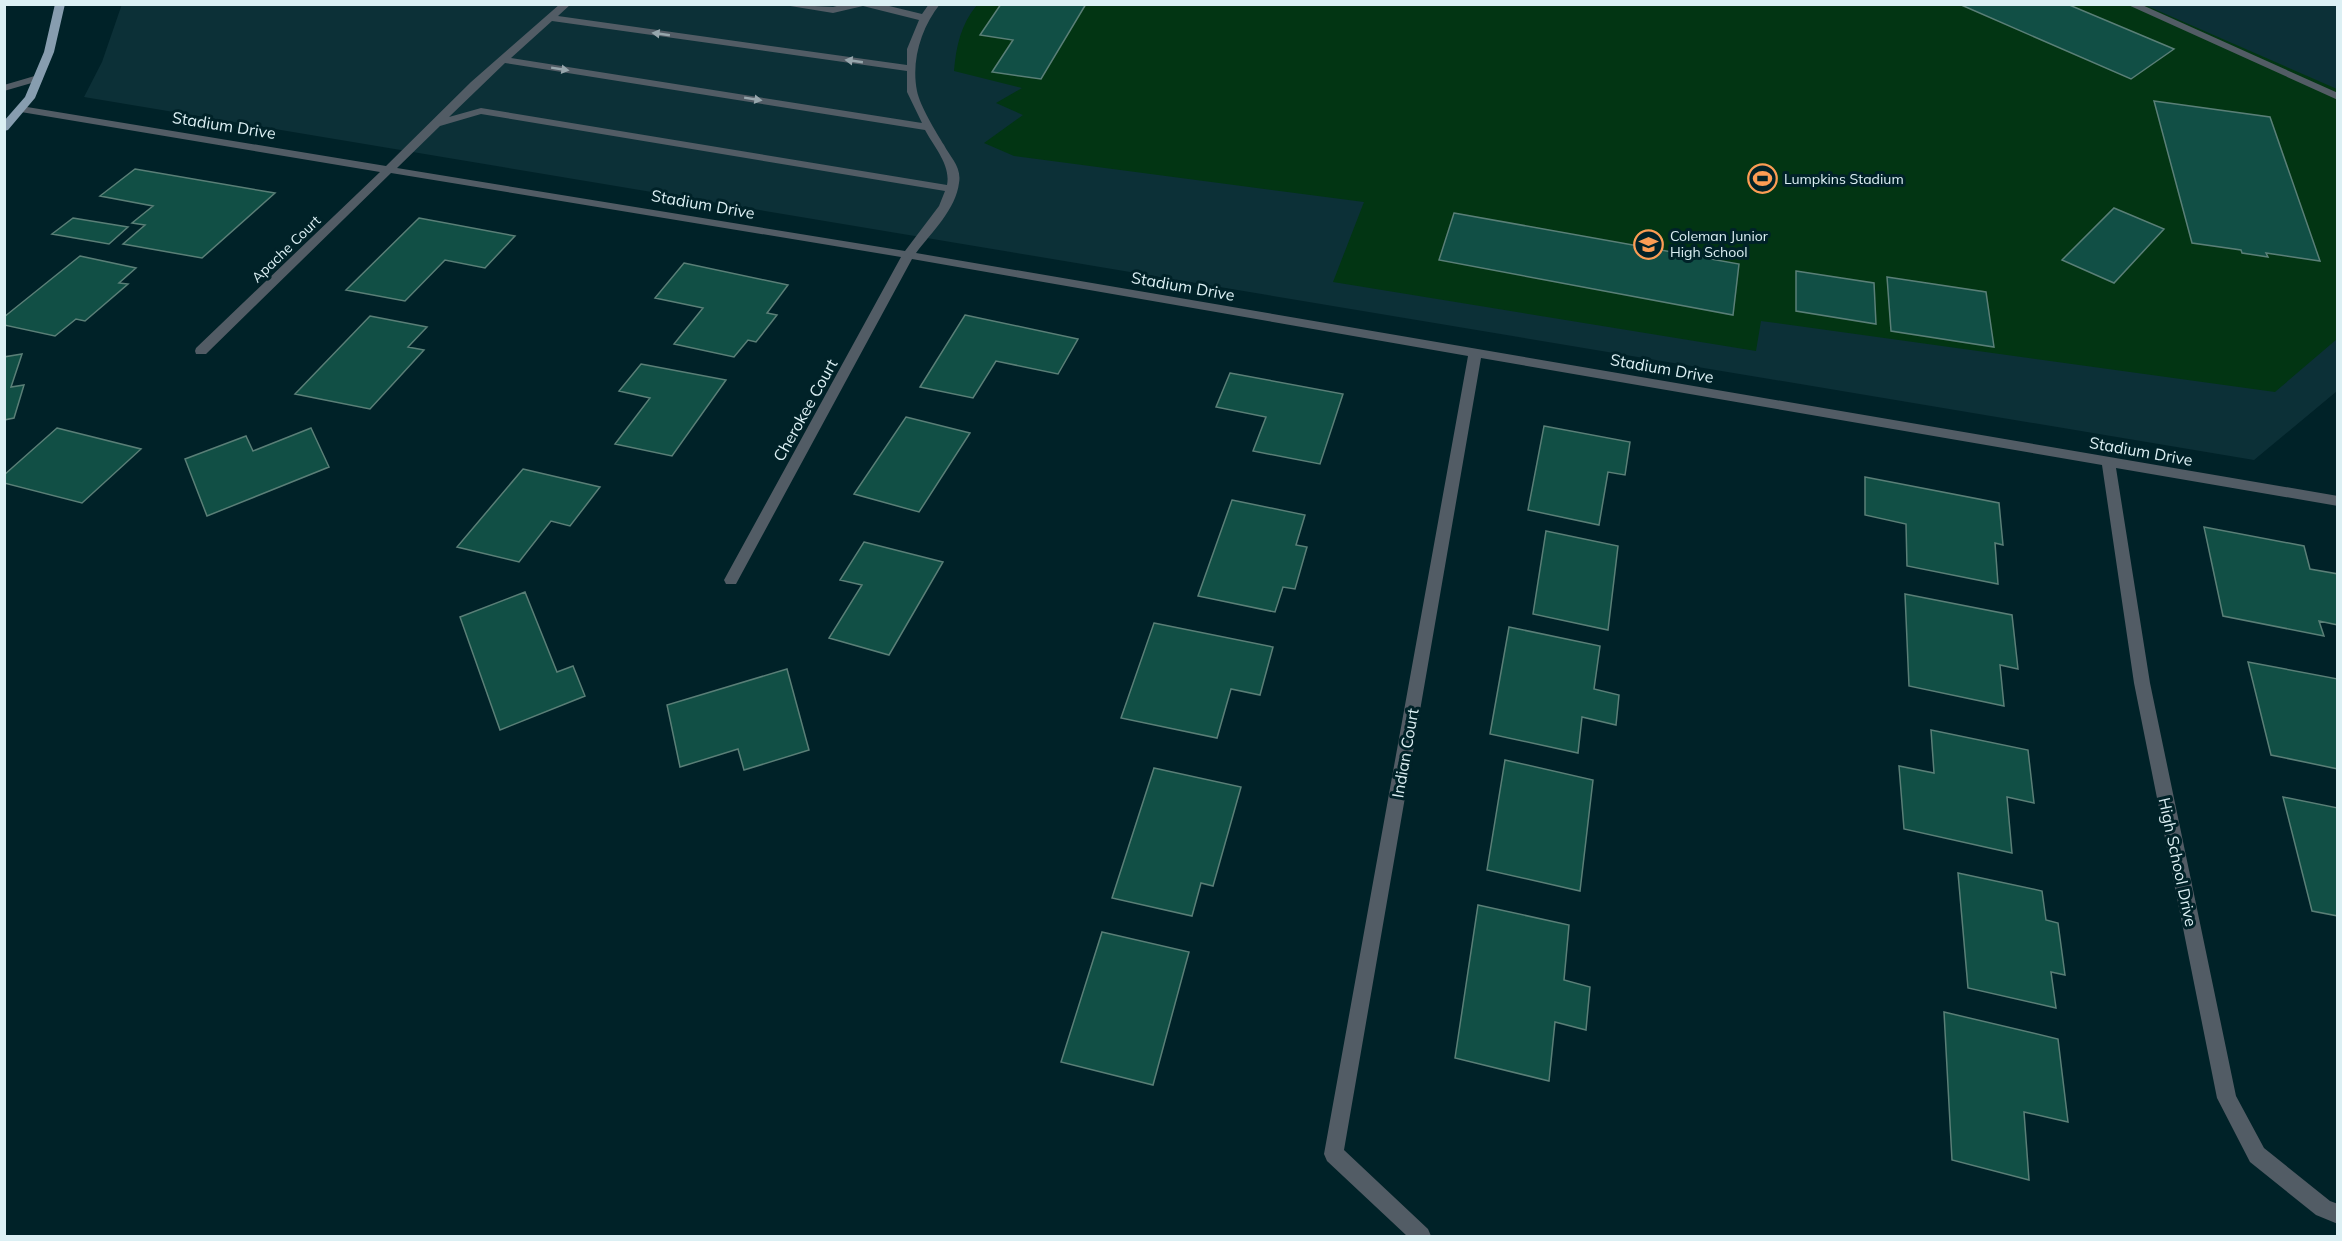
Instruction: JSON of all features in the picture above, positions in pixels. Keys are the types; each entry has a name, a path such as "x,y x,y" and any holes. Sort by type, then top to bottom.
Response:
{"main road":[{"path":"4,128 30,98 49,52 60,4"}],"street":[{"name":"Apache Court","path":"201,351 475,84 566,4"},
{"path":"783,4 833,10 860,4"},
{"path":"866,4 925,18"},
{"path":"436,124 481,111 951,189 954,182 951,166 912,92 912,49 925,18 935,4"},
{"path":"2131,4 2337,97"},
{"path":"551,18 912,69"},
{"path":"503,60 929,127"},
{"path":"4,88 38,78"},
{"name":"Stadium Drive","path":"21,109 908,255 2337,501"},
{"name":"Cherokee Court","path":"731,580 908,255 945,207 951,189"},
{"name":"Indian Court","path":"1421,1236 1334,1154 1475,353"},
{"name":"High School Drive","path":"2108,462 2142,683 2227,1098 2257,1155 2324,1208 2337,1214"}],"shaded area":[{"name":"Lumpkins Stadium","path":"122,4 2337,5 2337,391 2254,460 84,97 102,62"}],"green space":[{"name":"Lumpkins Stadium","path":"977,5 2145,5 2337,89 2337,339 2275,392 1761,321 1756,351 1333,282 1364,202 1014,156 984,143 1023,115 996,103 1022,88 954,71 960,36"}],"building":[{"path":"1001,4 1086,4 1041,79 992,72 1013,40 980,35"},
{"path":"1959,4 2067,4 2174,49 2131,79"},
{"path":"2154,101 2270,117 2320,261 2266,253 2268,257 2242,253 2241,250 2192,243"},
{"path":"135,169 275,193 202,258 123,244 145,225 132,223 153,206 100,196"},
{"path":"2114,208 2164,229 2114,283 2062,260"},
{"path":"1454,213 1739,264 1733,315 1439,260"},
{"path":"73,218 128,227 109,244 52,234"},
{"path":"419,218 515,236 485,268 445,260 405,301 346,290"},
{"path":"80,256 136,268 119,283 128,284 85,321 76,319 55,336 4,325 4,317"},
{"path":"684,263 788,285 767,313 777,315 756,342 748,340 734,357 674,344 703,308 655,298"},
{"path":"1796,271 1874,283 1876,324 1796,311"},
{"path":"1887,277 1986,292 1994,347 1891,331"},
{"path":"965,315 1078,339 1058,374 996,361 973,398 920,387"},
{"path":"370,316 427,327 408,347 424,350 370,409 295,394"},
{"path":"22,354 11,387 24,385 14,418 4,420 4,357"},
{"path":"641,364 726,380 672,456 615,444 650,398 619,391"},
{"path":"1230,373 1343,394 1320,464 1253,451 1266,417 1216,407"},
{"path":"906,417 970,433 919,512 854,494"},
{"path":"1544,426 1630,442 1625,475 1608,472 1599,525 1528,510"},
{"path":"57,428 141,449 82,503 4,483 4,475"},
{"path":"311,428 329,467 207,516 185,459 246,436 253,451"},
{"path":"523,469 600,487 570,526 551,521 519,562 457,547"},
{"path":"1865,477 1999,503 2003,545 1995,543 1998,584 1907,566 1906,524 1865,515"},
{"path":"1232,500 1305,515 1296,545 1307,547 1295,589 1283,587 1275,612 1198,596"},
{"path":"2204,527 2304,546 2310,569 2338,574 2338,625 2319,621 2324,636 2223,616"},
{"path":"1546,531 1618,546 1608,630 1533,614"},
{"path":"864,542 943,562 889,655 829,638 862,585 840,580"},
{"path":"525,592 557,672 573,666 585,696 500,730 460,617"},
{"path":"1905,594 2012,615 2018,669 2000,665 2004,706 1909,686"},
{"path":"1154,623 1273,647 1260,695 1231,689 1217,738 1121,718"},
{"path":"1509,627 1600,646 1594,689 1619,695 1616,725 1582,717 1578,753 1490,734"},
{"path":"2248,662 2338,679 2338,769 2271,755"},
{"path":"787,669 809,750 744,770 738,749 680,767 667,705"},
{"path":"1931,730 2028,750 2034,803 2007,797 2012,853 1904,829 1899,766 1934,773"},
{"path":"1505,760 1593,780 1580,891 1487,870"},
{"path":"1154,768 1241,787 1213,886 1201,883 1192,916 1112,898"},
{"path":"2283,797 2338,808 2338,916 2312,911"},
{"path":"1958,873 2042,891 2046,920 2058,923 2065,975 2051,972 2056,1008 1968,988"},
{"path":"1478,905 1569,925 1564,980 1590,987 1586,1030 1555,1022 1549,1081 1455,1058"},
{"path":"1102,932 1189,952 1153,1085 1061,1062"},
{"path":"1944,1012 2058,1039 2068,1122 2024,1112 2029,1180 1952,1160"}],"place":[{"name":"Lumpkins Stadium","path":"1763,179"},
{"name":"Coleman Junior High School","path":"1649,244"}]}
